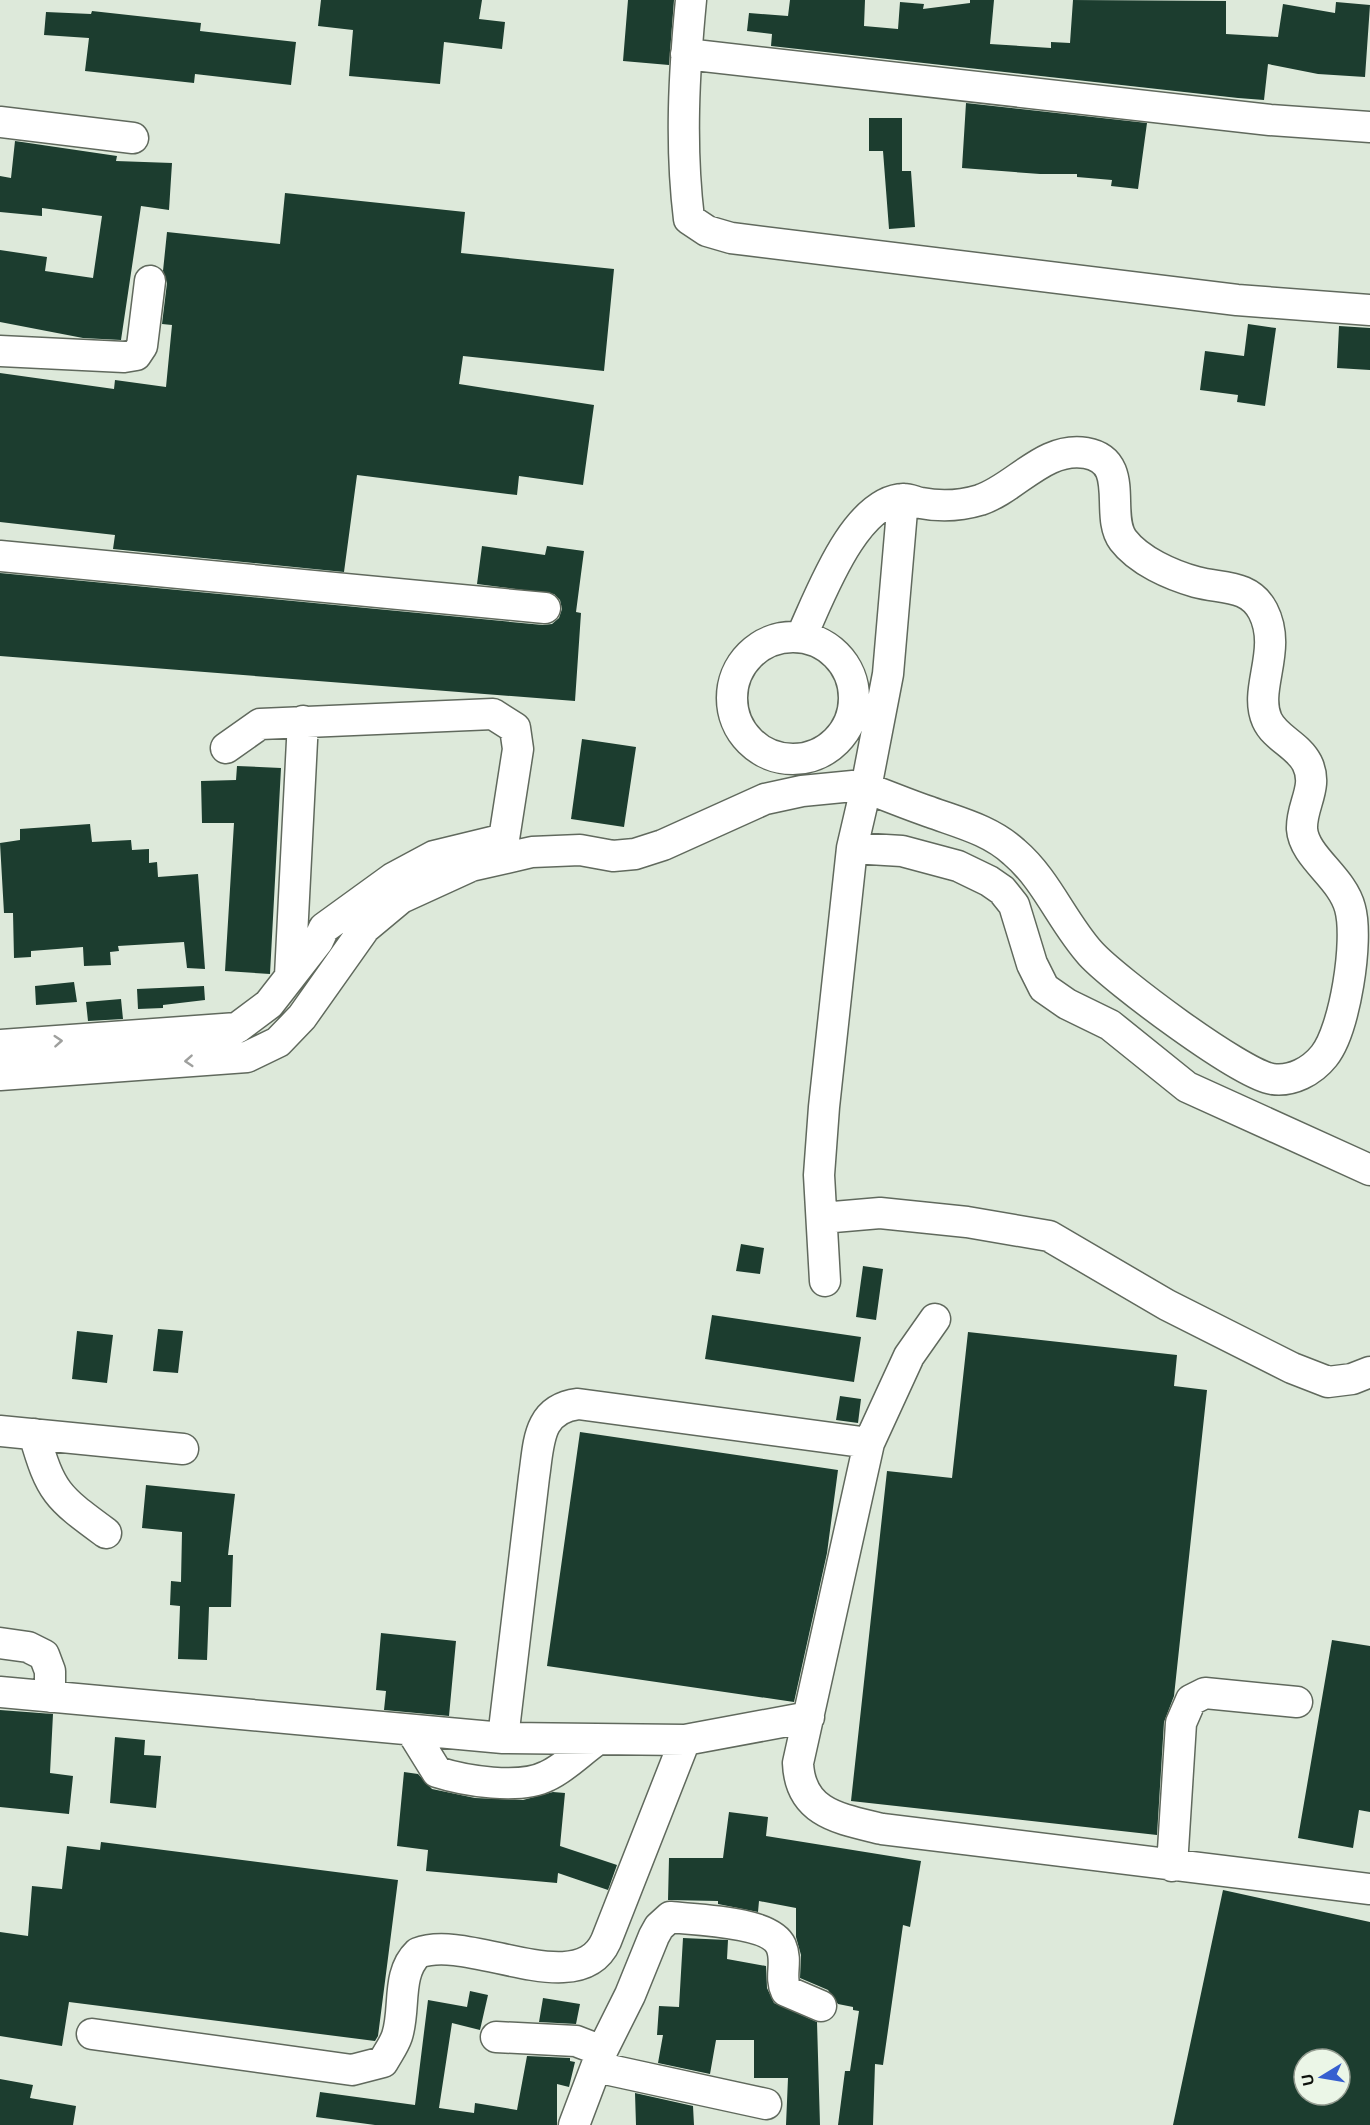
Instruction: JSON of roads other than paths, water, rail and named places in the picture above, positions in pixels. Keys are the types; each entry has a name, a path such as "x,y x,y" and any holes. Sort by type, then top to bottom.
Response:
{"street":[{"path":"691,0 686,54 684,177 689,219 707,231 731,238 1226,298 1370,310"},
{"path":"686,54 1270,120 1370,127"},
{"path":"0,122 133,138"},
{"path":"0,351 124,357 136,355 142,346 150,281"},
{"path":"0,1075 247,1057 278,1042 302,1017 365,928 401,898 471,866 532,852 580,850 613,856 635,854 663,845 765,799 802,791 853,786 866,788 961,821 989,834 1012,849 1035,872 1090,953 1126,985 1208,1045 1262,1076 1272,1079 1298,1076 1313,1068 1326,1054 1335,1037 1347,988 1355,939 1351,910 1339,884 1307,846 1302,830 1312,783 1308,764 1299,751 1267,720 1263,703 1271,655 1269,628 1262,609 1251,595 1240,590 1197,582 1162,569 1124,541 1116,522 1114,478 1102,460 1091,454 1073,453 1049,460 988,497 966,504 926,504 903,499 882,507 854,531 840,554 801,637"},
{"path":"825,1281 819,1175 824,1107 852,848 888,674 903,499"},
{"path":"0,556 545,608"},
{"path":"801,637 821,643 838,656 850,675 855,696 852,717 842,736 826,751 806,759 785,760 764,754 747,740 735,722 731,701 734,680 743,660 759,646 779,638 801,637"},
{"path":"0,1045 237,1028 269,1004 318,941 324,928 393,878 434,856 504,839 518,749 516,728 493,714 260,724 226,748"},
{"path":"290,976 303,721"},
{"path":"852,848 902,851 958,866 989,881 1002,890 1014,905 1032,964 1044,988 1067,1004 1110,1025 1187,1087 1370,1170"},
{"path":"237,1028 247,1057"},
{"path":"822,1218 880,1213 967,1222 1049,1236 1167,1305 1292,1368 1328,1382 1352,1379 1370,1372"},
{"path":"935,1319 909,1356 869,1443 798,1763 798,1777 817,1809 840,1819 882,1830 1370,1889"},
{"path":"503,1738 539,1441 549,1414 557,1408 578,1404 869,1443"},
{"path":"0,1431 183,1449"},
{"path":"34,1434 46,1474 55,1490 64,1502 106,1533"},
{"path":"0,1643 28,1647 44,1655 50,1671 50,1697"},
{"path":"0,1692 503,1738 685,1740 809,1717"},
{"path":"1172,1866 1181,1723 1191,1701 1205,1693 1297,1702"},
{"path":"411,1730 437,1772 451,1777 510,1783 531,1782 549,1776 597,1740"},
{"path":"92,2034 352,2070 383,2061 390,2050 398,2034 407,1967 418,1953 441,1948 566,1968 588,1963 600,1954 606,1941 685,1740"},
{"path":"574,2125 599,2059 654,1936 659,1927 670,1917 756,1928 769,1933 777,1938 786,1960 783,1980 786,1991 821,2006"},
{"path":"496,2037 576,2041 599,2059 766,2104"}]}
